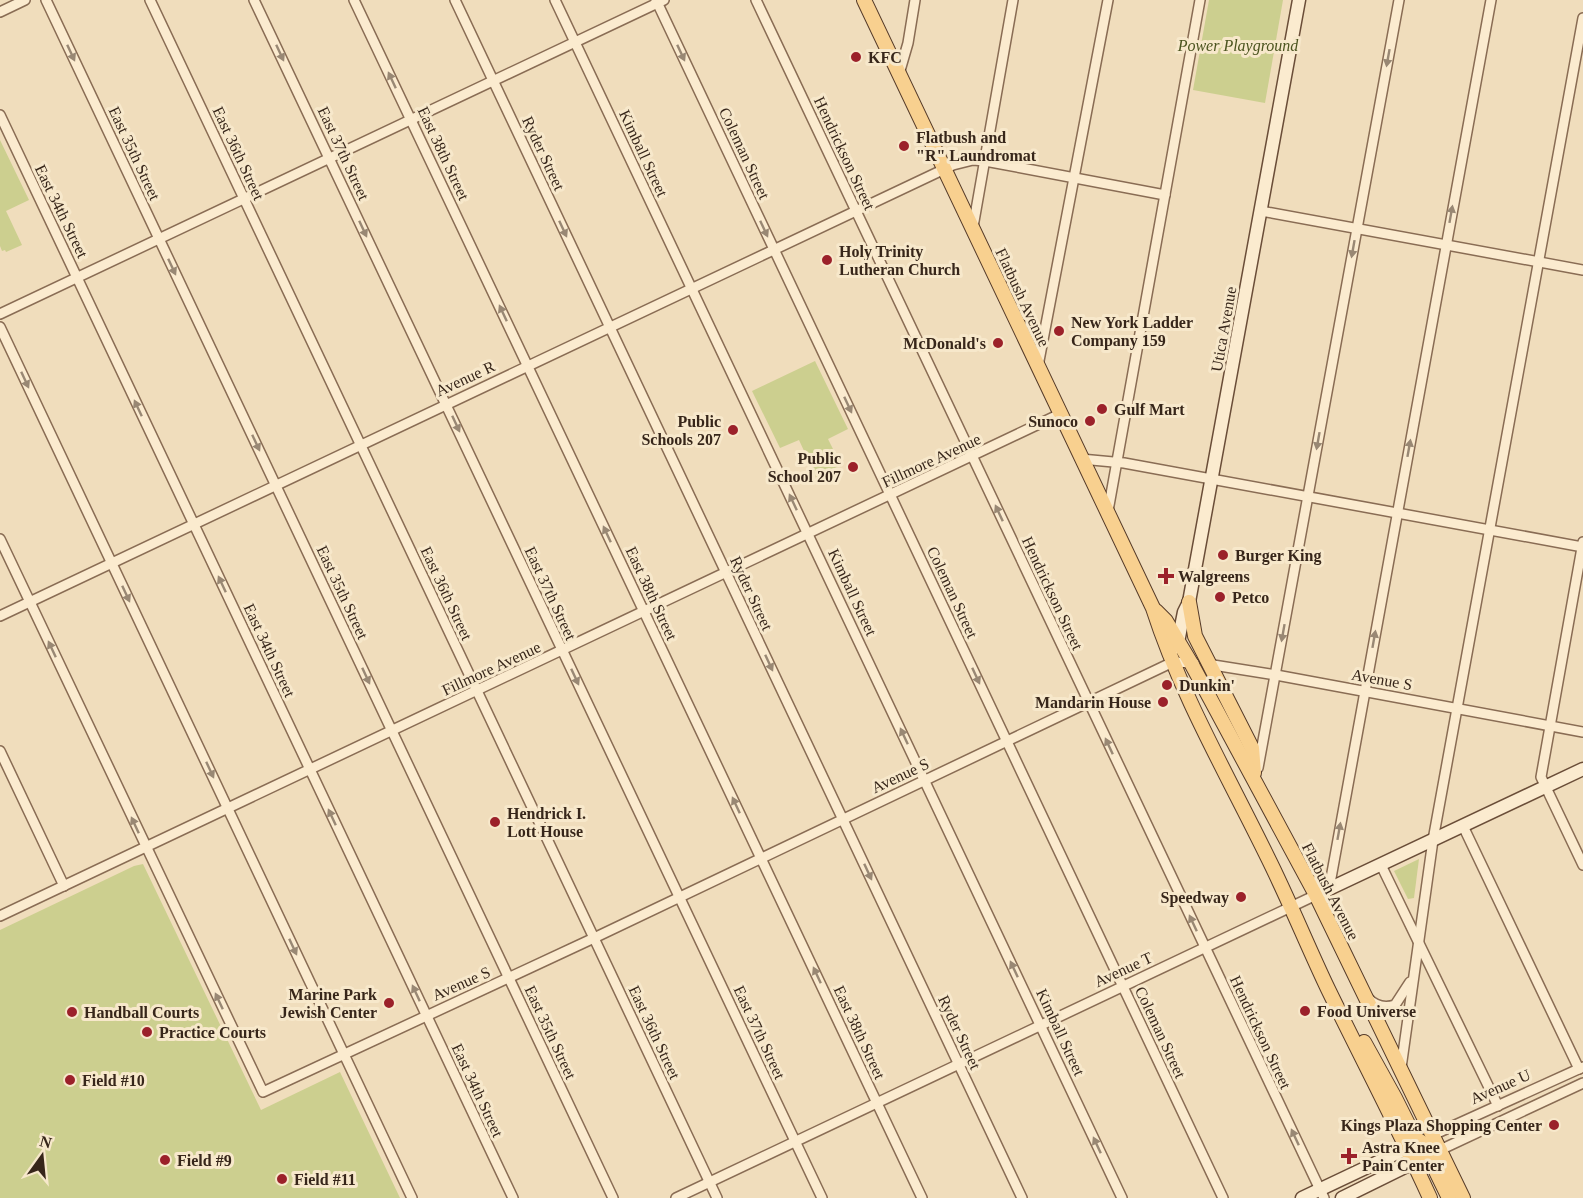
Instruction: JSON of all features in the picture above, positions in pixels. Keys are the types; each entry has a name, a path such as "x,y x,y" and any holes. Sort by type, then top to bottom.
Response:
{"main road":[{"name":"Flatbush Avenue","path":"864,0 1153,608 1162,638 1228,782 1291,906 1346,1023 1414,1145 1414,1162 1430,1198"},
{"name":"Utica Avenue","path":"1173,662 1184,612 1189,602 1299,0"},
{"path":"1189,602 1195,636 1252,748 1255,781"},
{"name":"Flatbush Avenue","path":"1153,608 1166,621 1178,641 1255,781 1322,892 1362,991 1463,1198"},
{"name":"Avenue T","path":"1322,892 1583,769"},
{"name":"Avenue U","path":"1302,1198 1322,1194 1433,1135"},
{"path":"1414,1145 1440,1150"},
{"path":"1414,1145 1433,1163 1449,1198"},
{"name":"Avenue U","path":"1342,1198 1440,1150"}],"street":[{"path":"0,12 25,0"},
{"name":"East 35th Street","path":"46,0 613,1198"},
{"name":"East 36th Street","path":"150,0 717,1198"},
{"name":"East 37th Street","path":"255,0 822,1198"},
{"name":"East 38th Street","path":"354,0 922,1198"},
{"name":"Ryder Street","path":"455,0 1022,1198"},
{"name":"Kimball Street","path":"555,0 1122,1198"},
{"name":"Hendrickson Street","path":"756,0 1322,1194"},
{"path":"899,75 908,43 915,0"},
{"path":"972,229 1013,0"},
{"path":"1038,369 1108,0"},
{"path":"1107,513 1200,0"},
{"path":"1255,781 1399,0"},
{"path":"1322,892 1364,691 1491,0"},
{"path":"0,315 659,1"},
{"name":"Coleman Street","path":"659,1 1222,1198"},
{"path":"1401,1068 1433,840 1583,18"},
{"name":"East 34th Street","path":"0,115 513,1198"},
{"name":"Avenue R","path":"0,616 963,161 985,161 1165,195"},
{"path":"1261,211 1583,270"},
{"path":"0,327 412,1198"},
{"name":"Fillmore Avenue","path":"0,916 1060,414"},
{"path":"1081,459 1117,461 1583,545 1541,777 1583,865"},
{"path":"0,539 146,848"},
{"name":"Avenue S","path":"146,848 262,1092 594,938 1173,662 1209,664 1275,675 1583,732"},
{"path":"0,751 64,886"},
{"path":"1464,826 1581,1068"},
{"path":"1381,865 1498,1106"},
{"name":"Avenue T","path":"676,1198 1322,892"},
{"path":"1362,991 1373,1004 1387,1008 1395,1005 1413,977"},
{"name":"Avenue U","path":"1433,1135 1581,1068"},
{"name":"Avenue U","path":"1440,1150 1583,1083"}],"green space":[{"name":"Power Playground","path":"1209,0 1283,0 1265,103 1193,90"},
{"path":"0,140 29,200 6,211 22,245 6,252 2,251 0,246"},
{"path":"815,361 848,429 828,439 841,465 816,477 799,440 780,448 752,391"},
{"path":"1419,859 1414,898 1408,899 1394,871"},
{"path":"143,864 261,1110 340,1072 400,1198 0,1198 0,930 134,866"}],"place":[{"name":"KFC","path":"856,57"},
{"name":"Flatbush and \"R\" Laundromat","path":"904,146"},
{"name":"Holy Trinity Lutheran Church","path":"827,260"},
{"name":"New York Ladder Company 159","path":"1059,331"},
{"name":"McDonald's","path":"998,343"},
{"name":"Gulf Mart","path":"1102,409"},
{"name":"Sunoco","path":"1090,421"},
{"name":"Public Schools 207","path":"733,430"},
{"name":"Public School 207","path":"853,467"},
{"name":"Burger King","path":"1223,555"},
{"name":"Walgreens","path":"1166,576"},
{"name":"Petco","path":"1220,597"},
{"name":"Dunkin'","path":"1167,685"},
{"name":"Mandarin House","path":"1163,702"},
{"name":"Hendrick I. Lott House","path":"495,822"},
{"name":"Speedway","path":"1241,897"},
{"name":"Marine Park Jewish Center","path":"389,1003"},
{"name":"Food Universe","path":"1305,1011"},
{"name":"Handball Courts","path":"72,1012"},
{"name":"Practice Courts","path":"147,1032"},
{"name":"Field #10","path":"70,1080"},
{"name":"Kings Plaza Shopping Center","path":"1554,1125"},
{"name":"Astra Knee Pain Center","path":"1349,1156"},
{"name":"Field #9","path":"165,1160"},
{"name":"Field #11","path":"282,1179"}]}
